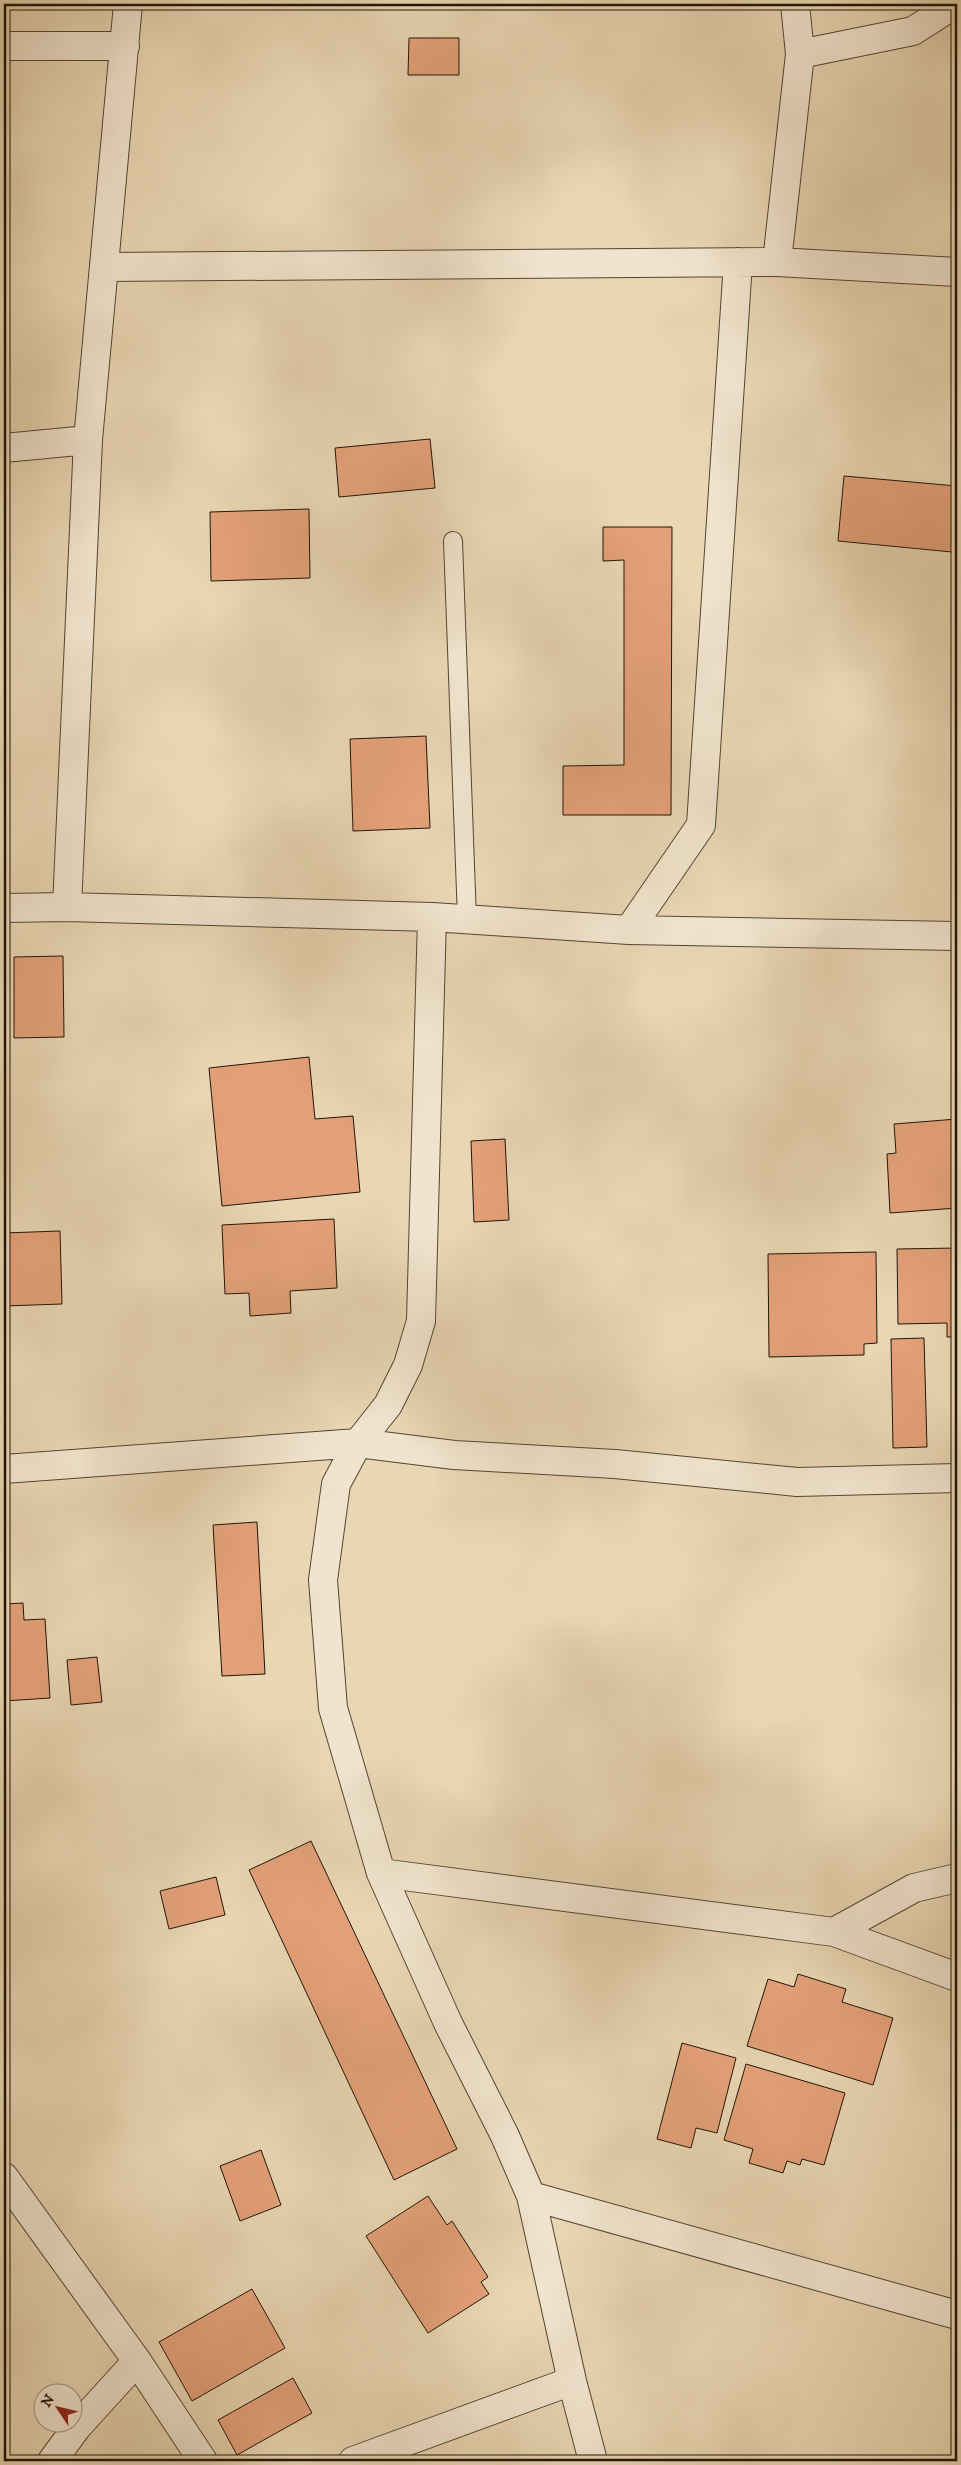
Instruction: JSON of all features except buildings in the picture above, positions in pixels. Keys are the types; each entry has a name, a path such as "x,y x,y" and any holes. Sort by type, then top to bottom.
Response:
{"street":[{"path":"67,907 88,440 128,4"},
{"path":"777,262 800,54 795,4"},
{"path":"800,54 913,31 955,4"},
{"path":"4,46 125,46"},
{"path":"629,930 701,825 738,262"},
{"path":"104,267 777,262 957,272"},
{"path":"4,448 88,440"},
{"path":"4,908 67,907 467,918 629,930 957,936"},
{"path":"432,917 421,1321 408,1364 388,1405 358,1443 336,1484 324,1580 333,1708 381,1872 448,2023 505,2136 531,2196 572,2381 593,2461"},
{"path":"4,1469 358,1443 454,1454 615,1464 797,1482 957,1478"},
{"path":"381,1872 834,1932 957,1977"},
{"path":"834,1932 914,1888 957,1878"},
{"path":"4,2177 137,2361 203,2461"},
{"path":"531,2196 957,2315"},
{"path":"52,2461 77,2427 137,2361"},
{"path":"353,2461 572,2381"}],"lane":[{"path":"453,541 467,918"}]}
